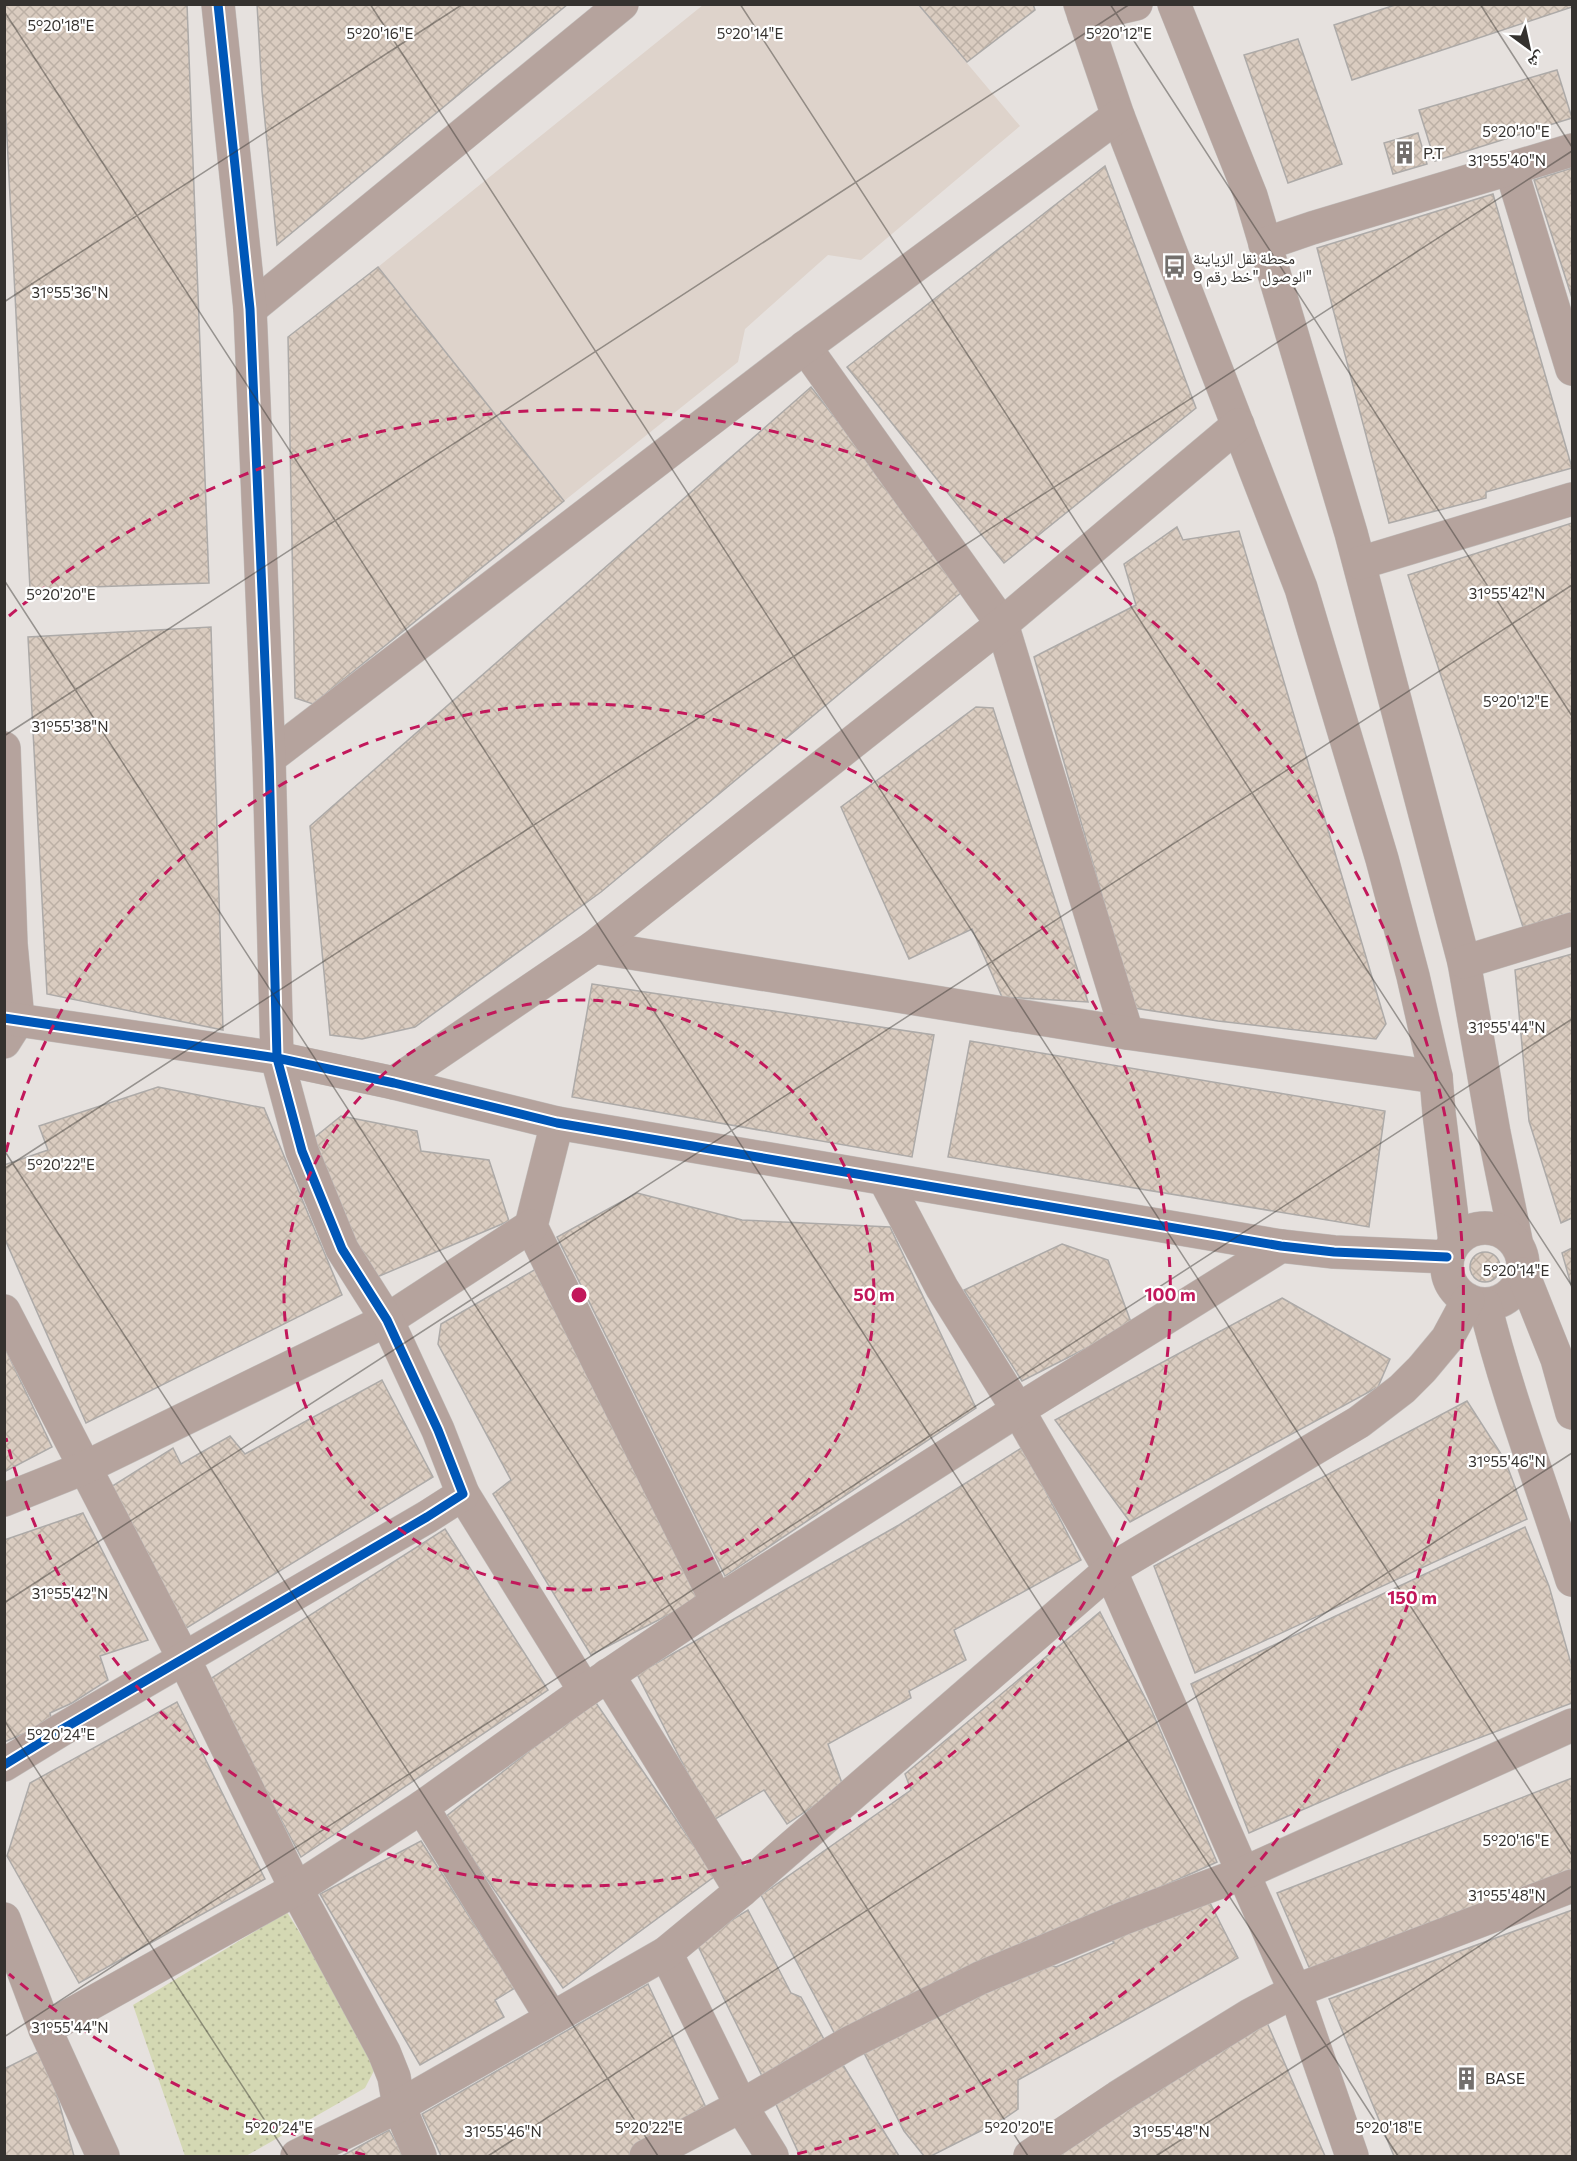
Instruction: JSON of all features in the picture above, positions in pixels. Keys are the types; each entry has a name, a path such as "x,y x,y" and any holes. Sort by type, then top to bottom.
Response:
{"street":[{"path":"218,4 250,309 269,758 277,1058 302,1151 342,1249 387,1320 438,1430 463,1494 741,1891"},
{"path":"250,309 622,4"},
{"path":"1136,4 1082,10 1118,116 1301,588 1382,859 1413,976 1436,1077 1451,1249 1448,1274 1455,1289 1477,1303 1524,1433 1572,1580"},
{"path":"1174,4 1251,196 1360,563 1464,962 1494,1133 1516,1241 1523,1257 1523,1274 1557,1359 1572,1413"},
{"path":"269,758 805,347 1118,116"},
{"path":"1266,244 1572,150"},
{"path":"1511,169 1572,369"},
{"path":"805,347 1002,624 1127,1033"},
{"path":"394,1083 594,947 1002,624 1238,425"},
{"path":"1360,563 1572,499"},
{"path":"4,748 11,944 9,1027 277,1058 394,1083 557,1123 1281,1246 1334,1252 1451,1249 1469,1231 1486,1227 1502,1231 1516,1241"},
{"path":"1464,962 1572,929"},
{"path":"594,947 1127,1033 1436,1077"},
{"path":"557,1123 531,1226 717,1602"},
{"path":"885,1180 942,1288 1018,1410 1110,1570 1295,1991 1352,2157"},
{"path":"4,1500 84,1468 387,1320 531,1226"},
{"path":"45,2029 296,1889 422,1807 596,1683 717,1602 1281,1246"},
{"path":"297,2157 399,2106 666,1953 741,1891 1110,1570 1359,1422 1402,1389 1422,1369 1477,1303 1502,1300 1515,1290 1523,1274"},
{"path":"4,1311 184,1659 296,1889 384,2052 394,2077 399,2106 420,2157"},
{"path":"4,1765 463,1494"},
{"path":"646,2157 741,2106 849,2043 980,1978 1124,1918 1244,1873 1572,1725"},
{"path":"422,1807 551,2017"},
{"path":"1030,2157 1185,2055 1250,2015 1295,1991 1572,1886"},
{"path":"4,1919 45,2029 103,2157"},
{"path":"666,1953 741,2106 772,2157"}],"shaded area":[{"path":"703,5 918,5 1020,126 861,260 828,255 745,329 738,362 564,501 378,267"}],"green space":[{"path":"287,1912 379,2061 365,2088 246,2156 185,2156 133,2005"}],"building":[{"path":"4,4 187,4 209,583 30,589 4,79"},
{"path":"257,4 568,4 277,245 262,91"},
{"path":"918,4 1033,4 1035,10 967,62"},
{"path":"1398,4 1572,4 1572,7 1352,80 1334,25"},
{"path":"1298,39 1342,164 1288,183 1244,55"},
{"path":"1557,70 1572,118 1435,161 1419,110"},
{"name":"P.T","path":"1418,133 1427,164 1393,174 1384,143"},
{"path":"1105,166 1196,408 1004,563 847,367"},
{"path":"1572,168 1572,298 1534,180"},
{"path":"1493,194 1572,468 1486,492 1486,498 1389,523 1317,248"},
{"path":"378,267 564,501 313,704 295,698 288,337"},
{"path":"811,387 968,587 601,892 415,1027 362,1039 330,1035 310,826"},
{"path":"1572,523 1572,913 1523,927 1408,575"},
{"path":"1177,527 1183,540 1239,531 1386,1024 1376,1039 1218,1021 1134,1008 1034,657 1136,605 1124,564"},
{"path":"211,627 223,1030 47,994 28,637"},
{"path":"976,707 993,708 1088,1002 1002,997 972,929 909,959 841,807"},
{"path":"1572,954 1572,1218 1561,1223 1529,1121 1515,970"},
{"path":"592,984 934,1035 912,1157 572,1097"},
{"path":"970,1041 1385,1111 1369,1227 948,1157"},
{"path":"158,1087 264,1108 342,1295 86,1423 4,1237 4,1165 48,1150 39,1126"},
{"path":"341,1116 417,1131 421,1151 489,1160 509,1221 370,1280 310,1141"},
{"path":"637,1193 742,1220 890,1227 976,1408 725,1576 557,1237"},
{"path":"1062,1244 1108,1260 1132,1325 1022,1381 964,1290"},
{"path":"1572,1248 1572,1288 1562,1253"},
{"path":"1485,1252 1496,1256 1500,1267 1496,1278 1485,1282 1474,1278 1470,1267 1474,1256"},
{"path":"536,1269 699,1599 591,1655 493,1494 511,1480 438,1344 441,1324"},
{"path":"1282,1298 1390,1359 1378,1387 1130,1522 1055,1420"},
{"path":"4,1346 52,1447 4,1472"},
{"path":"382,1380 433,1477 180,1632 106,1490 173,1448 181,1464 230,1436 245,1454"},
{"path":"1467,1401 1505,1460 1527,1519 1195,1673 1154,1566"},
{"path":"1023,1447 1081,1560 954,1630 966,1660 909,1691 911,1698 828,1744 843,1786 787,1824 764,1790 712,1821 637,1674 899,1525"},
{"path":"83,1513 148,1640 100,1656 108,1680 72,1703 50,1713 52,1722 4,1742 4,1540"},
{"path":"1525,1527 1549,1586 1572,1667 1572,1703 1394,1770 1249,1833 1191,1684"},
{"path":"445,1529 548,1690 301,1857 207,1681"},
{"path":"1100,1612 1151,1709 1217,1862 1029,1946 837,2038 761,1895 911,1790 905,1774"},
{"path":"594,1700 715,1876 563,1988 444,1818"},
{"path":"177,1702 265,1879 79,1983 7,1856 30,1783"},
{"path":"1572,1778 1572,1870 1312,1974 1277,1893"},
{"path":"421,1841 515,1988 495,2000 504,2017 420,2065 320,1894"},
{"path":"1207,1897 1238,1958 1018,2080 1018,2109 1002,2120 931,2156 924,2156 904,2131 862,2049 1048,1964 1056,1967 1114,1943 1112,1940"},
{"path":"748,1910 791,1993 801,1997 826,2043 763,2078 696,1942"},
{"name":"BASE","path":"1572,1910 1572,2156 1394,2156 1329,1999"},
{"path":"648,1984 709,2114 631,2156 441,2156 422,2114"},
{"path":"1265,2018 1325,2156 1049,2156"},
{"path":"44,2049 74,2156 4,2156 4,2069"},
{"path":"843,2065 899,2156 800,2156 774,2100"},
{"path":"389,2130 404,2156 342,2156"}],"cycle path":[{"path":"4,1765 463,1494 438,1430 387,1320 342,1249 302,1151 277,1058 269,758 250,309 218,4"},
{"path":"4,1018 277,1058 394,1083 557,1123 1281,1246 1334,1252 1447,1257"}],"place":[{"name":"P.T","path":"1405,153"},
{"name":"محطة نقل الزياينة الوصول \"خط رقم 9\"","path":"1175,267"},
{"name":"BASE","path":"1467,2078"}]}
